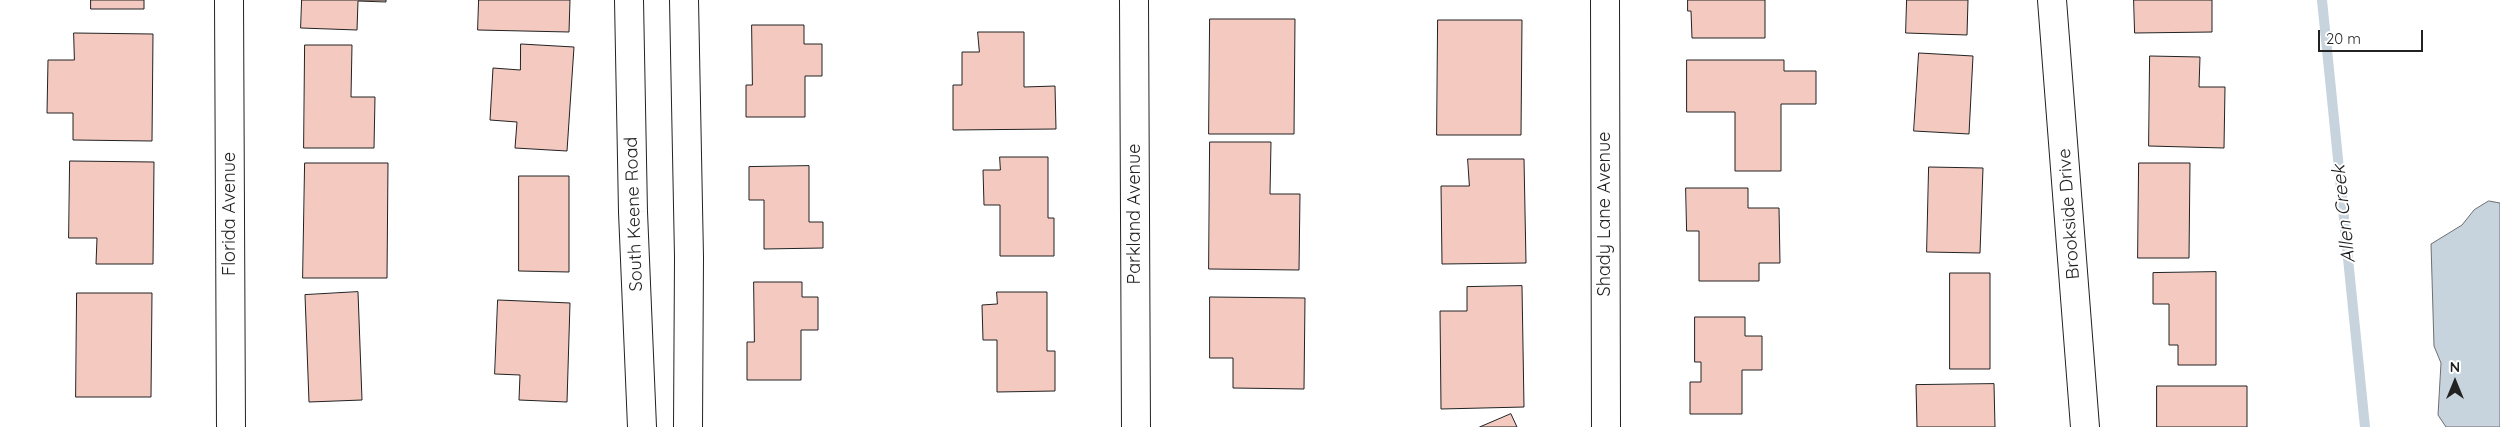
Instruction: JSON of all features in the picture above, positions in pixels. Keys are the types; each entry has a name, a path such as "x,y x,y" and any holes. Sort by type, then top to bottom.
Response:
{"street":[{"name":"Florida Avenue","path":"229,0 231,427"},
{"name":"South Keene Road","path":"629,0 633,212 642,427"},
{"path":"684,0 689,257 688,427"},
{"name":"Parkland Avenue","path":"1134,0 1136,427"},
{"name":"Shady Lane Avenue","path":"1605,0 1606,427"},
{"name":"Brookside Drive","path":"2052,0 2085,427"}],"shaded area":[{"path":"2489,201 2500,203 2500,427 2446,427 2438,415 2441,363 2434,346 2431,244 2462,225 2474,210"}],"building":[{"path":"91,0 144,0 144,9 91,9"},
{"path":"302,0 386,0 386,2 358,1 357,30 301,28"},
{"path":"479,0 570,0 569,32 478,30"},
{"path":"1688,0 1765,0 1765,38 1692,38 1691,11 1688,11"},
{"path":"1907,0 1968,0 1967,35 1906,33"},
{"path":"2134,0 2212,0 2212,32 2135,33"},
{"path":"1210,19 1295,19 1294,134 1209,134"},
{"path":"1438,20 1522,20 1521,135 1437,135"},
{"path":"752,25 804,25 804,44 822,44 822,76 805,76 805,117 746,117 746,85 752,85"},
{"path":"978,32 1024,32 1024,87 1055,86 1056,129 953,130 953,85 962,85 962,52 979,52"},
{"path":"74,33 153,34 152,141 73,140 73,113 47,113 48,60 74,60"},
{"path":"521,44 574,47 567,151 515,148 517,122 490,120 493,68 520,70"},
{"path":"305,45 352,45 351,97 375,97 374,148 304,148"},
{"path":"1919,53 1973,56 1969,134 1914,131"},
{"path":"2150,56 2200,57 2199,87 2225,87 2224,148 2149,146"},
{"path":"1687,60 1784,60 1784,71 1816,71 1816,104 1781,104 1781,171 1735,171 1735,112 1687,112"},
{"path":"1210,142 1271,142 1270,194 1300,194 1299,270 1209,269"},
{"path":"1000,157 1048,157 1048,218 1054,218 1054,256 1000,256 1000,205 984,205 983,170 1000,170"},
{"path":"1468,159 1524,159 1526,263 1442,264 1441,186 1469,186"},
{"path":"70,161 154,162 153,264 96,264 97,238 69,238"},
{"path":"305,163 388,163 387,278 303,278"},
{"path":"2139,163 2190,163 2189,258 2138,258"},
{"path":"809,166 809,222 823,222 823,248 764,249 764,200 749,200 749,167"},
{"path":"1929,167 1983,168 1980,253 1927,252"},
{"path":"519,176 569,176 569,272 519,271"},
{"path":"1686,188 1748,188 1748,208 1779,208 1780,263 1759,263 1759,281 1699,281 1699,231 1687,231"},
{"path":"2216,272 2216,365 2178,365 2178,345 2169,345 2169,304 2153,304 2153,273"},
{"path":"1950,273 1990,273 1990,369 1950,369"},
{"path":"754,282 802,282 802,297 818,297 818,330 801,330 801,380 747,380 747,342 754,342"},
{"path":"1522,286 1524,407 1441,409 1440,311 1467,311 1467,287"},
{"path":"358,292 362,400 309,402 305,295"},
{"path":"997,292 1047,292 1047,351 1055,351 1055,391 997,392 997,340 983,340 982,305 997,304"},
{"path":"77,293 152,293 151,397 76,397"},
{"path":"1210,297 1305,298 1304,389 1233,388 1233,358 1210,358"},
{"path":"498,300 570,303 567,402 519,400 520,375 495,374"},
{"path":"1695,317 1745,317 1745,336 1762,336 1762,370 1742,370 1742,414 1690,414 1690,382 1701,382 1701,362 1695,362"},
{"path":"1994,384 1995,427 1917,427 1916,385"},
{"path":"2157,386 2247,386 2247,427 2157,427"},
{"path":"1511,414 1517,427 1480,427"}],"waterway":[{"name":"Allen Creek","path":"2322,0 2365,427"}]}
